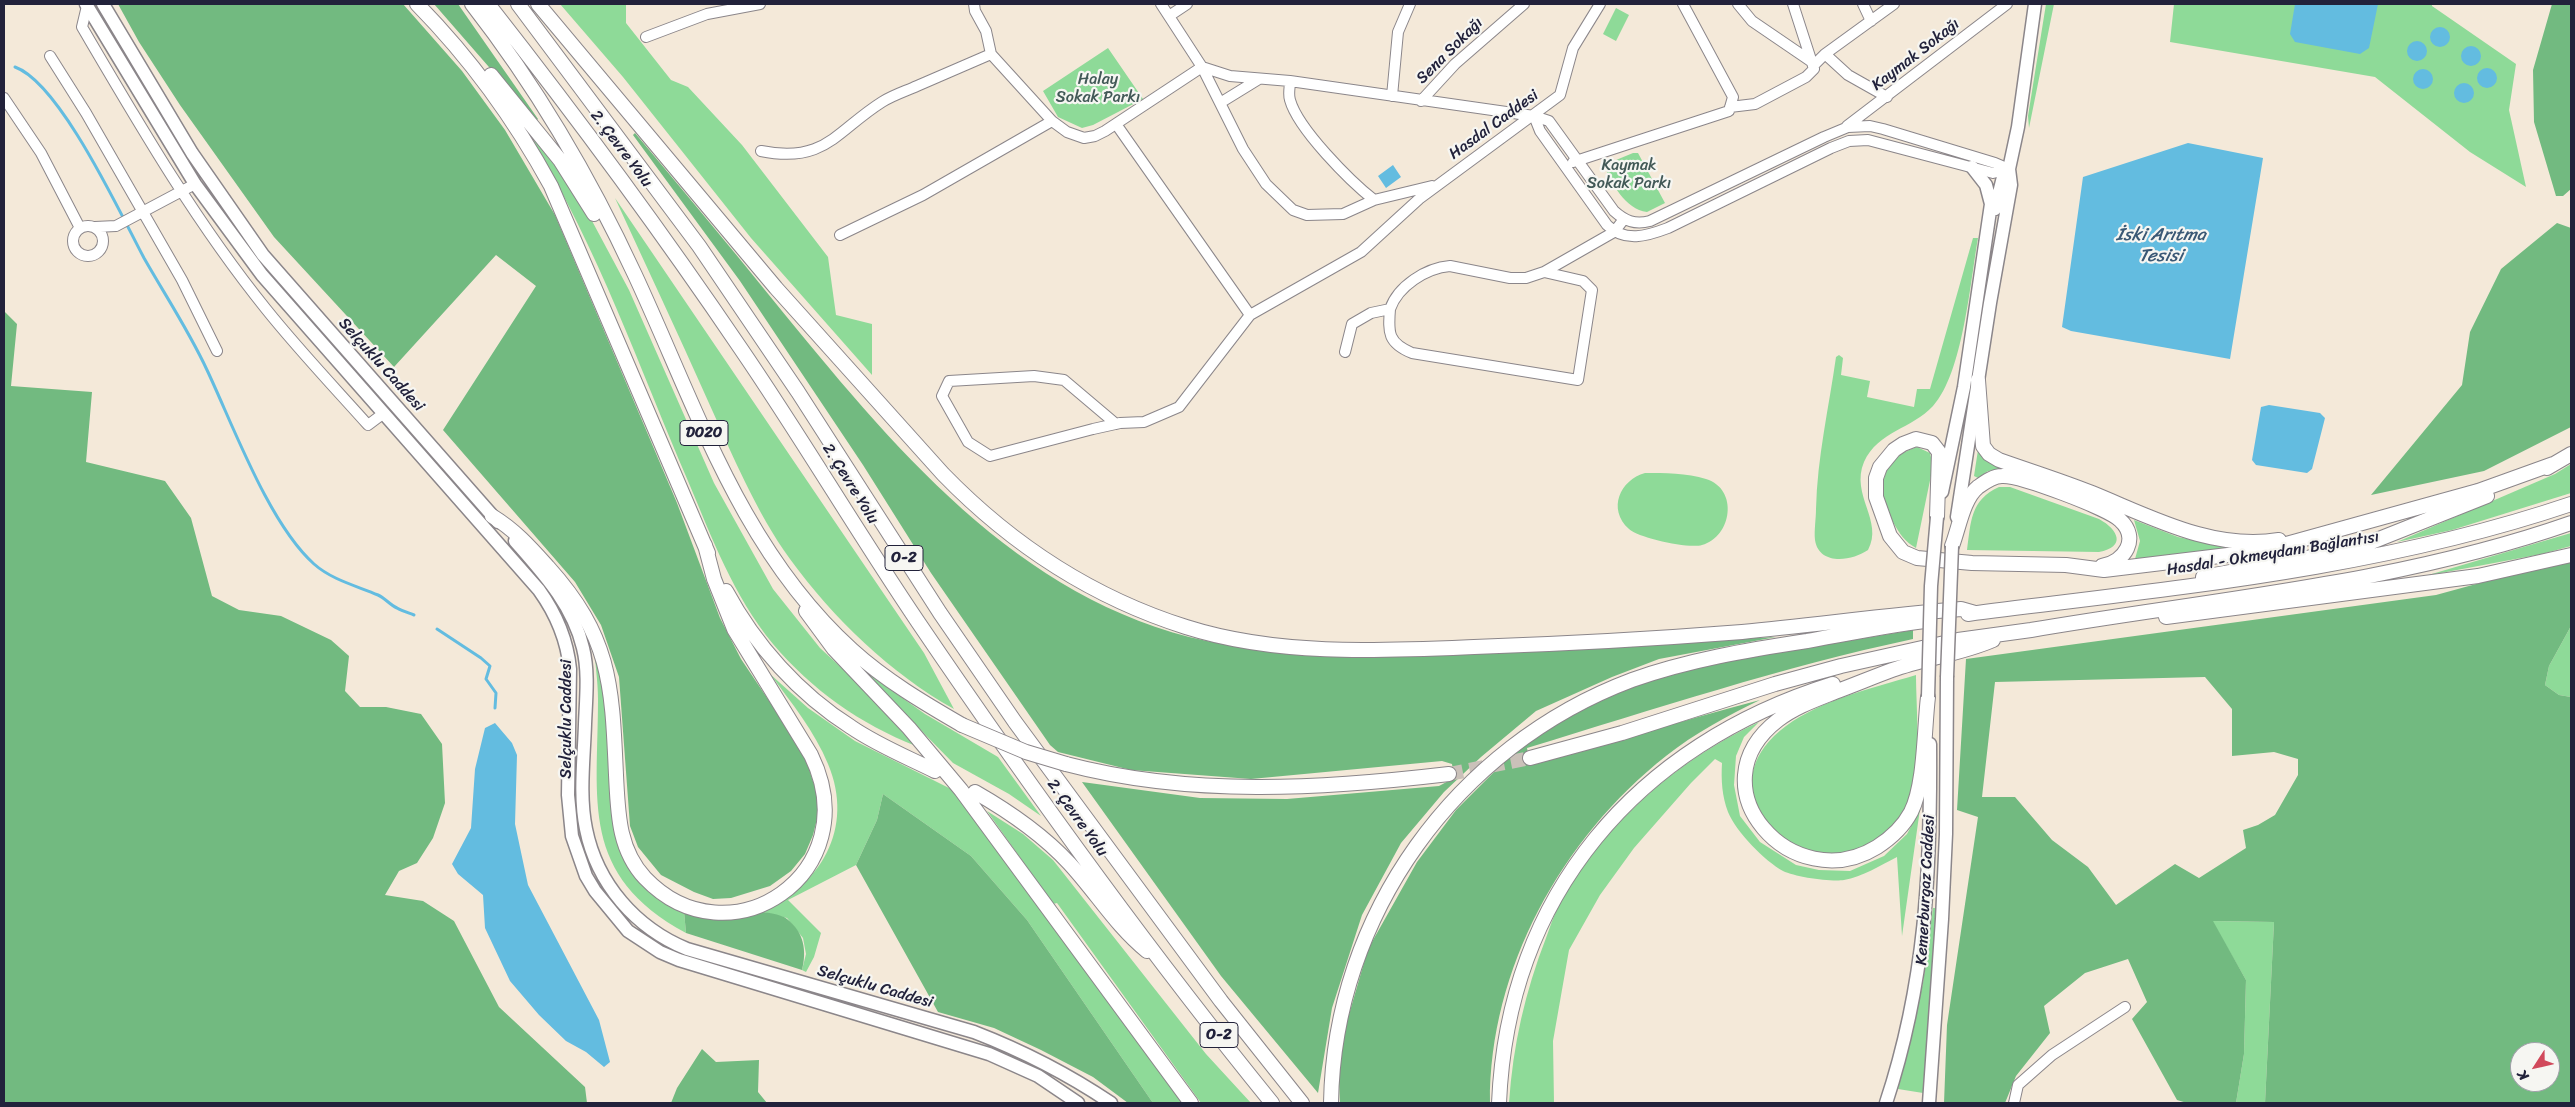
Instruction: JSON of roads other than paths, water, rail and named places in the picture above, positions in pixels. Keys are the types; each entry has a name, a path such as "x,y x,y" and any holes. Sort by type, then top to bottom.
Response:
{"highway":[{"path":"417,4 457,46 492,90 550,186 705,545 733,604 784,671 826,710 852,728 936,771"},
{"path":"428,4 510,98 560,160 607,238 635,275"},
{"name":"D020","path":"472,4 555,125 635,275 700,424 732,489 760,540 790,582"},
{"name":"2. Çevre Yolu","path":"488,4 603,153 673,250 791,424 915,618 987,723 1086,861 1272,1103"},
{"name":"2. Çevre Yolu","path":"518,4 699,246 798,392 935,605 1032,746 1221,1002 1302,1103"},
{"path":"538,4 776,288 943,474 965,496 1020,543 1078,582 1112,600 1172,623 1218,636 1271,644 1332,649 1459,648 1605,641 1745,631 1961,609 1975,613"},
{"path":"1978,380 1983,446 1989,454 1999,460 2090,492 2171,526 2211,538 2261,542 2329,531"},
{"path":"1937,517 1939,452 1932,443 1916,439 1903,444 1887,457 1880,466 1876,478 1876,497 1879,510 1890,536 1903,552 1917,558 1972,563 2094,567 2115,570 2261,552 2329,531 2478,491 2553,464"},
{"path":"2172,588 2217,573 2307,558 2369,543 2517,483 2571,454"},
{"path":"1952,546 1974,491 1995,477 2012,476 2100,508 2122,521 2129,532 2129,544 2125,555 2118,561 2094,567"},
{"name":"Hasdal - Okmeydanı Bağlantısı","path":"1975,613 2289,572 2386,554 2502,526 2571,504"},
{"path":"492,516 512,528 558,578 576,601 595,634 606,666 610,685 618,818 626,848 634,862 656,888 682,904 708,911 740,910 763,904 780,895 809,867 818,852 824,832 826,801 818,770 811,755 734,629 714,579 705,545"},
{"path":"1530,758 1622,733 1749,692 1832,669 1958,640 2293,590 2422,566 2496,547 2571,523"},
{"path":"2138,612 2157,617 2197,614 2478,576 2571,555"},
{"path":"790,582 852,650 903,689 962,725 1026,752 1066,764 1119,777 1209,786 1314,786 1449,774"},
{"path":"790,582 820,634 909,728 983,818 1191,1103"},
{"path":"1331,1102 1337,1037 1346,997 1356,962 1379,906 1421,837 1442,810 1479,773 1518,740 1576,706 1607,691 1666,669 1787,644 1975,613"},
{"path":"1928,697 1918,792 1910,813 1897,831 1871,851 1844,860 1810,858 1780,845 1759,825 1748,800 1745,774 1753,748 1777,721 1798,708 1892,670 1983,644 2008,634"},
{"path":"1499,1103 1504,1050 1511,1018 1535,939 1547,913 1572,872 1604,828 1625,804 1680,758 1747,716 1834,683 1872,672 1892,670"},
{"path":"975,792 1021,820 1048,843 1069,863 1132,938 1166,966"}],"main road":[{"name":"Selçuklu Caddesi","path":"103,4 192,153 264,255 559,593 578,632 586,666 584,780 586,828 591,847 606,881 634,916 668,941 687,948 966,1030 1015,1048 1065,1074 1111,1103"},
{"path":"1988,232 2003,177 2009,169 2018,127 2035,4"},
{"name":"Selçuklu Caddesi","path":"86,5 195,184 262,275 539,590 557,618 569,653 568,795 572,836 586,876 604,904 621,924 643,942 679,960 951,1041 998,1058 1038,1076 1078,1103"},
{"path":"1972,168 1982,178 1990,195 1988,232"},
{"name":"Kemerburgaz Caddesi","path":"1929,1103 1946,834 1947,678 1952,546 2011,185 2009,169"},
{"name":"Kemerburgaz Caddesi","path":"1886,1103 1903,1045 1923,940 1930,837 1928,697 1931,577 1937,517 1964,387 1988,232"}],"street":[{"path":"646,37 706,14 760,4"},
{"path":"974,4 975,11 986,31 991,54 1052,122 1068,132 1084,138 1095,136 1116,124 1202,67"},
{"path":"1161,4 1202,67 1243,149 1266,184 1293,210 1307,215 1343,214 1374,200 1436,186"},
{"path":"1169,16 1187,4"},
{"path":"1392,96 1398,32 1410,4"},
{"name":"Hasdal Caddesi","path":"1250,314 1362,252 1436,186 1534,116 1560,95 1573,48 1600,4"},
{"path":"1566,167 1577,160 1729,111 1733,97 1683,4"},
{"path":"1738,4 1752,22 1815,64"},
{"path":"1793,4 1815,64"},
{"path":"1863,4 1871,20"},
{"path":"1730,107 1755,104 1806,77 1815,64 1826,54 1894,4"},
{"name":"Kaymak Sokağı","path":"1843,129 2007,4"},
{"path":"86,5 82,27 181,190 265,308 368,425 384,413"},
{"name":"Sena Sokağı","path":"1421,101 1455,64 1518,6"},
{"path":"761,152 780,155 800,154 821,146 845,132 883,101 991,54"},
{"path":"1826,54 1848,75 1887,97"},
{"path":"50,56 86,113 138,214 191,296 216,351"},
{"path":"1202,67 1230,76 1290,81 1534,116 1549,121 1614,211 1624,219 1635,223 1650,221 1843,129 1870,126 1883,129 2009,169"},
{"path":"1220,103 1259,79"},
{"path":"1290,81 1289,99 1299,120 1355,185 1374,200"},
{"path":"4,98 36,145 80,228"},
{"path":"1534,116 1540,131 1614,232 1631,237 1652,234 1831,148 1850,142 1878,142 1993,173 2009,169"},
{"path":"840,236 923,195 1052,122"},
{"path":"1116,124 1250,314 1180,407 1144,422 1120,424 990,456 968,442 942,396 949,381 1034,376 1064,380 1116,424 1120,424"},
{"path":"95,227 102,234 104,245 98,253 89,256 80,254 74,246 74,236 80,228 90,226 116,226 195,184"},
{"path":"1544,272 1583,281 1592,290 1578,380 1412,353 1398,347 1392,339 1388,326 1390,309 1399,292 1424,274 1440,267 1467,268 1510,278 1526,278 1544,272 1614,232 1624,219"},
{"path":"1344,352 1352,324 1371,313 1390,309"},
{"path":"2014,1103 2018,1085 2052,1055 2125,1007"}],"water":[{"path":"2295,4 2378,4 2369,48 2360,54 2295,42 2290,34"},
{"path":"2436,27 2444,27 2450,33 2450,41 2444,47 2436,47 2430,41 2430,33"},
{"path":"2413,41 2421,41 2427,47 2427,55 2421,61 2413,61 2407,55 2407,47"},
{"path":"2467,46 2475,46 2481,52 2481,60 2475,66 2467,66 2461,60 2461,52"},
{"path":"2483,68 2491,68 2497,74 2497,82 2491,88 2483,88 2477,82 2477,74"},
{"path":"2419,69 2427,69 2433,75 2433,83 2427,89 2419,89 2413,83 2413,75"},
{"path":"2460,83 2468,83 2474,89 2474,97 2468,103 2460,103 2454,97 2454,89"},
{"name":"İski Arıtma Tesisi","path":"2188,143 2263,158 2230,359 2071,331 2062,327 2083,177"},
{"path":"1393,165 1401,177 1386,188 1378,176"},
{"path":"2269,405 2320,413 2325,418 2312,469 2307,473 2256,465 2252,460 2261,407"},
{"path":"495,723 512,743 517,755 515,824 528,885 599,1020 610,1062 604,1067 586,1052 566,1041 539,1015 510,981 485,928 483,895 458,874 452,864 471,828 475,769 485,728"}],"waterway":[{"path":"15,67 32,78 51,97 105,182 144,258 200,356 253,473 282,525 298,546 321,570 378,595 394,607 414,615"},
{"path":"437,629 490,666 486,679 496,693 495,708"}],"tunnel":[{"path":"1449,774 1530,758"}],"park label":[{"name":"Halay Sokak Parkı","path":"1098,89"},
{"name":"Kaymak Sokak Parkı","path":"1629,175"}]}
